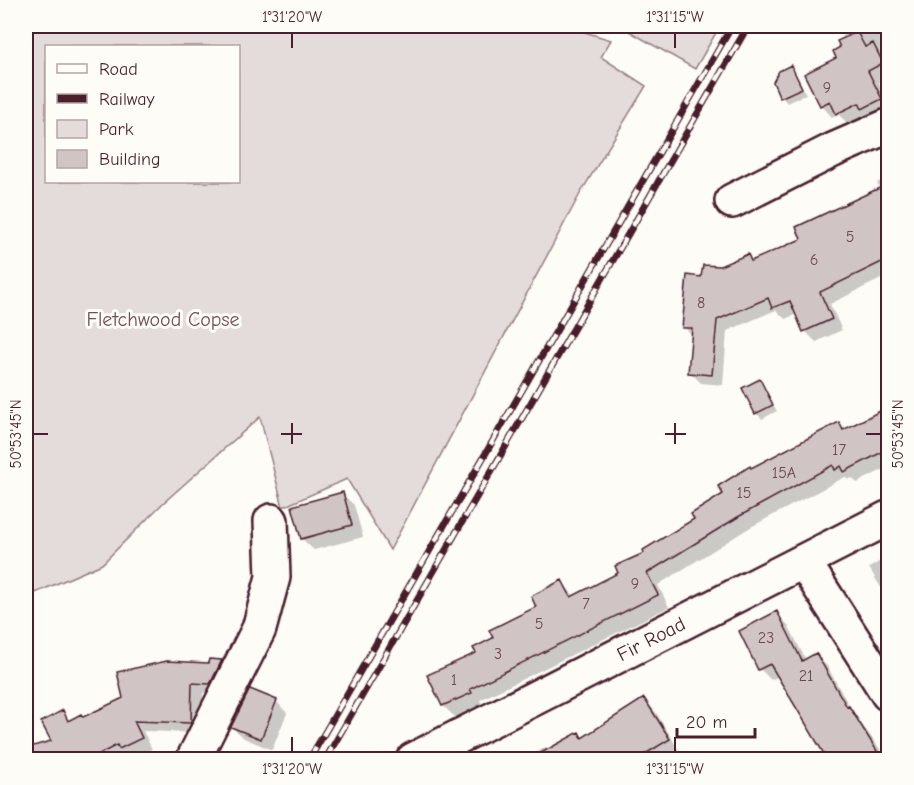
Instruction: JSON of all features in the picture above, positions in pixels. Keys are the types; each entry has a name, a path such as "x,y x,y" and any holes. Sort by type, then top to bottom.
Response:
{"street":[{"path":"732,201 833,150 888,126"},
{"name":"Fir Road","path":"413,759 888,518"},
{"path":"193,759 259,629 273,577 271,521"},
{"path":"804,562 888,694"}],"green space":[{"name":"Fletchwood Copse","path":"26,26 565,26 611,40 601,57 646,86 581,192 390,550 347,479 283,507 260,417 162,504 102,564 26,597"},
{"path":"620,26 720,26 695,69"}],"building":[{"path":"857,32 865,47 873,43 883,63 868,71 882,99 862,109 859,103 836,114 830,101 820,106 804,74 836,58 833,51 840,47 837,41"},
{"path":"791,65 802,88 780,98 773,82 779,71"},
{"path":"888,184 888,259 820,292 832,319 803,332 790,301 772,308 768,298 717,320 712,375 688,373 692,328 682,328 687,275 701,277 703,265 720,266 748,254 751,261 801,239 796,227"},
{"path":"760,379 773,405 755,414 742,388"},
{"path":"888,407 888,449 844,472 841,466 835,470 833,465 738,517 647,573 658,595 470,689 472,693 442,706 427,675 476,653 473,648 493,638 489,630 536,607 531,596 562,580 571,597 618,573 615,566 644,553 643,550 694,519 691,514 723,494 718,486 750,466 751,468 839,422 843,430"},
{"path":"343,492 352,525 301,539 292,506"},
{"path":"777,611 802,661 816,653 847,707 849,706 882,759 827,759 770,664 758,670 739,631"},
{"path":"209,659 222,660 210,684 192,683 191,723 134,721 142,738 119,749 117,745 90,759 26,759 26,748 51,741 41,722 63,710 68,721 81,714 83,717 123,698 117,672 167,661 208,663"},
{"path":"250,689 277,700 261,739 231,727"},
{"path":"644,698 670,739 637,759 530,759 579,732 582,738"}],"railway":[{"path":"309,760 732,26"},
{"path":"325,760 748,26"}]}
